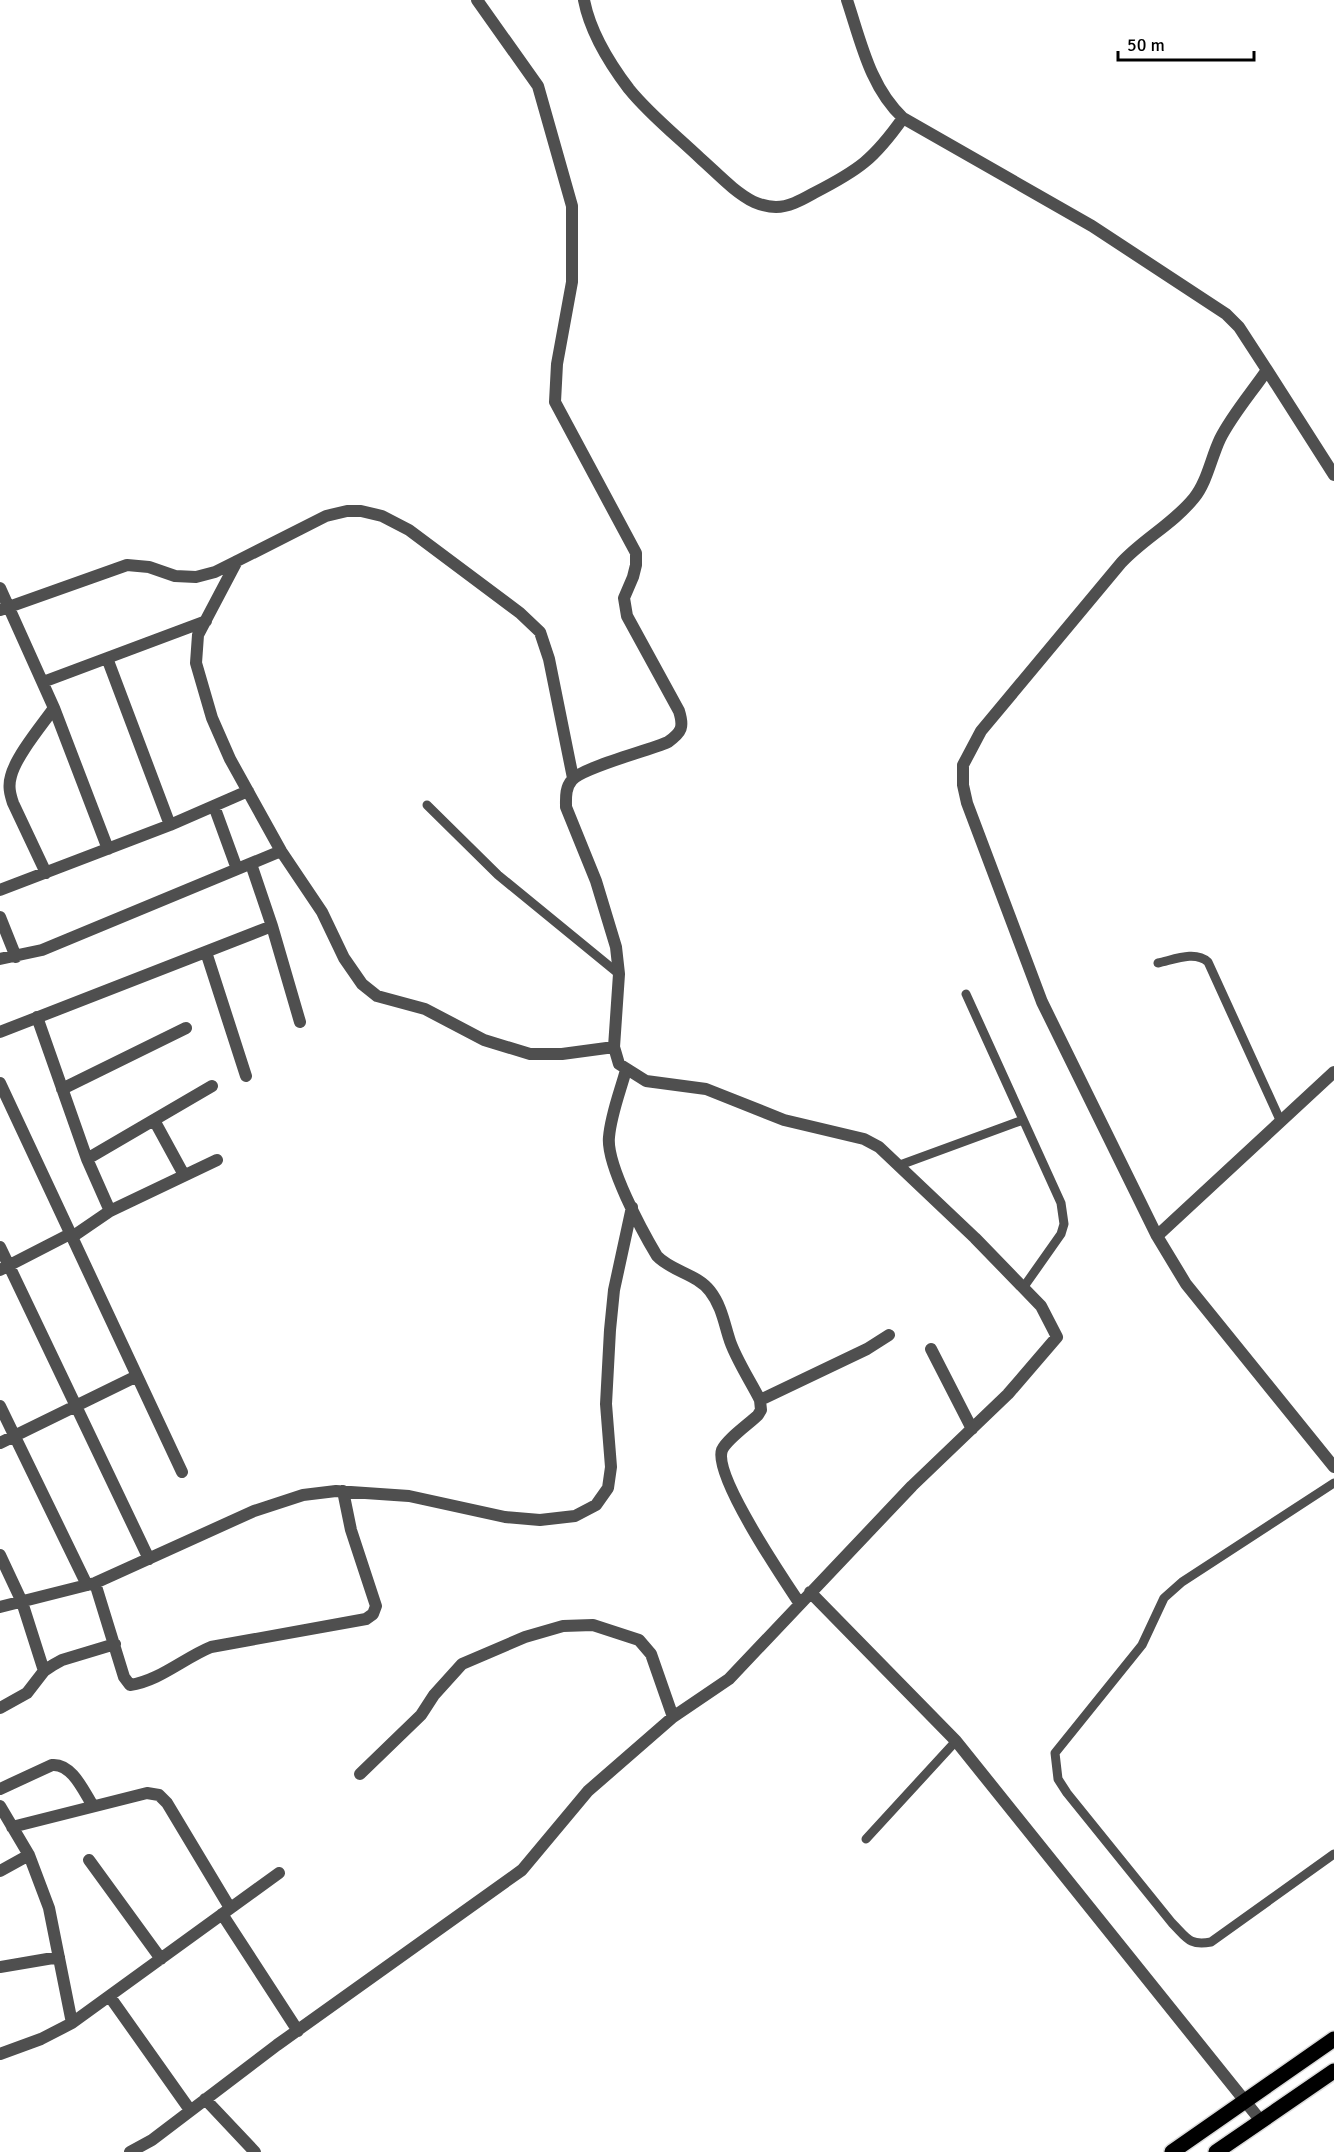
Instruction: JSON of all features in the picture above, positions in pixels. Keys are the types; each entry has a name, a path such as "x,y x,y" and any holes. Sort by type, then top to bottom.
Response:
{"main road":[{"path":"1173,2152 1334,2038"},
{"path":"1216,2152 1334,2071"}],"street":[{"path":"130,2152 153,2146 190,2110 522,1870 588,1791 673,1717 729,1679 912,1486 1008,1395 1057,1337 1041,1306 900,1165 879,1147 864,1139 784,1120 706,1089 646,1081 619,1064 614,1047 619,974 616,947 596,881 566,807 566,794 573,778 586,771 668,742 680,734 683,724 679,711 644,649 624,606 624,598 636,565 636,553 555,402 557,364 572,282 572,206 538,86 477,0"},
{"path":"584,0 594,31 615,68 646,109 730,184 752,201 763,206 778,207 796,202 847,176 883,146 903,118"},
{"path":"847,0 870,70 892,107 903,118 1092,226 1226,315 1239,327 1334,475"},
{"path":"1267,370 1222,436 1202,485 1193,499 1180,514 1133,550 1121,563 981,731 963,765 963,785 967,803 1042,1002 1157,1236 1186,1284 1334,1467"},
{"path":"4,608 127,565 149,567 185,578 196,577 215,572 326,516 347,511 361,511 382,516 409,530 520,613 540,632 549,660 573,778"},
{"path":"237,561 198,635 196,663 212,718 230,759 281,851 322,912 354,974 377,996 426,1009 484,1040 530,1053 562,1054 614,1047"},
{"path":"0,588 4,608 54,708 108,849"},
{"path":"42,682 206,621"},
{"path":"107,658 170,825"},
{"path":"45,873 13,803 9,792 9,782 18,761 54,708"},
{"path":"0,890 170,825 248,791"},
{"path":"214,806 237,869"},
{"path":"0,959 42,950 281,851"},
{"path":"250,864 272,926 300,1022"},
{"path":"0,917 16,957"},
{"path":"0,1032 272,926"},
{"path":"206,952 246,1076"},
{"path":"38,1017 87,1159 110,1211"},
{"path":"62,1089 186,1028"},
{"path":"626,1070 613,1115 609,1152 632,1207 657,1256 663,1262 705,1285 711,1292 725,1320 729,1339 760,1400 761,1410 758,1415 726,1444 721,1460 756,1537 800,1604"},
{"path":"1157,1236 1334,1072"},
{"path":"0,1083 182,1472"},
{"path":"87,1159 212,1086"},
{"path":"154,1120 184,1175"},
{"path":"4,1267 71,1235 110,1211 217,1160"},
{"path":"0,1607 91,1584 254,1511 303,1495 343,1491 409,1496 505,1517 540,1520 575,1516 596,1504 608,1488 611,1467 606,1404 610,1330 614,1290 632,1207"},
{"path":"0,1247 4,1267 149,1559"},
{"path":"760,1400 867,1349 889,1335"},
{"path":"931,1349 972,1429"},
{"path":"0,1443 137,1376"},
{"path":"0,1406 91,1584 115,1644 125,1682 130,1685 145,1682 211,1647 366,1619 373,1614 376,1606 351,1530 343,1491"},
{"path":"0,1555 22,1602 44,1671"},
{"path":"810,1592 956,1741 1261,2121"},
{"path":"360,1774 421,1714 434,1695 462,1664 525,1637 563,1626 593,1625 639,1640 651,1654 673,1717"},
{"path":"0,1708 27,1693 44,1671 62,1660 115,1644"},
{"path":"0,1789 52,1765 59,1765 70,1772 93,1806"},
{"path":"12,1827 147,1793 159,1795 163,1798 226,1911 298,2031"},
{"path":"0,1806 29,1855 49,1908 72,2023"},
{"path":"0,1871 29,1855"},
{"path":"89,1860 162,1959"},
{"path":"0,2054 41,2039 72,2023 279,1873"},
{"path":"0,1967 59,1957"},
{"path":"110,1997 190,2110"},
{"path":"205,2099 255,2152"}],"lane":[{"path":"427,805 498,875 619,974"},
{"path":"1158,963 1192,956 1198,956 1208,962 1281,1122"},
{"path":"966,994 1064,1214 1061,1234 1023,1288"},
{"path":"900,1165 1023,1120"},
{"path":"1334,1483 1182,1582 1164,1598 1142,1645 1055,1753 1058,1779 1067,1793 1172,1923 1188,1940 1197,1944 1211,1942 1334,1854"},
{"path":"866,1839 956,1741"}]}
